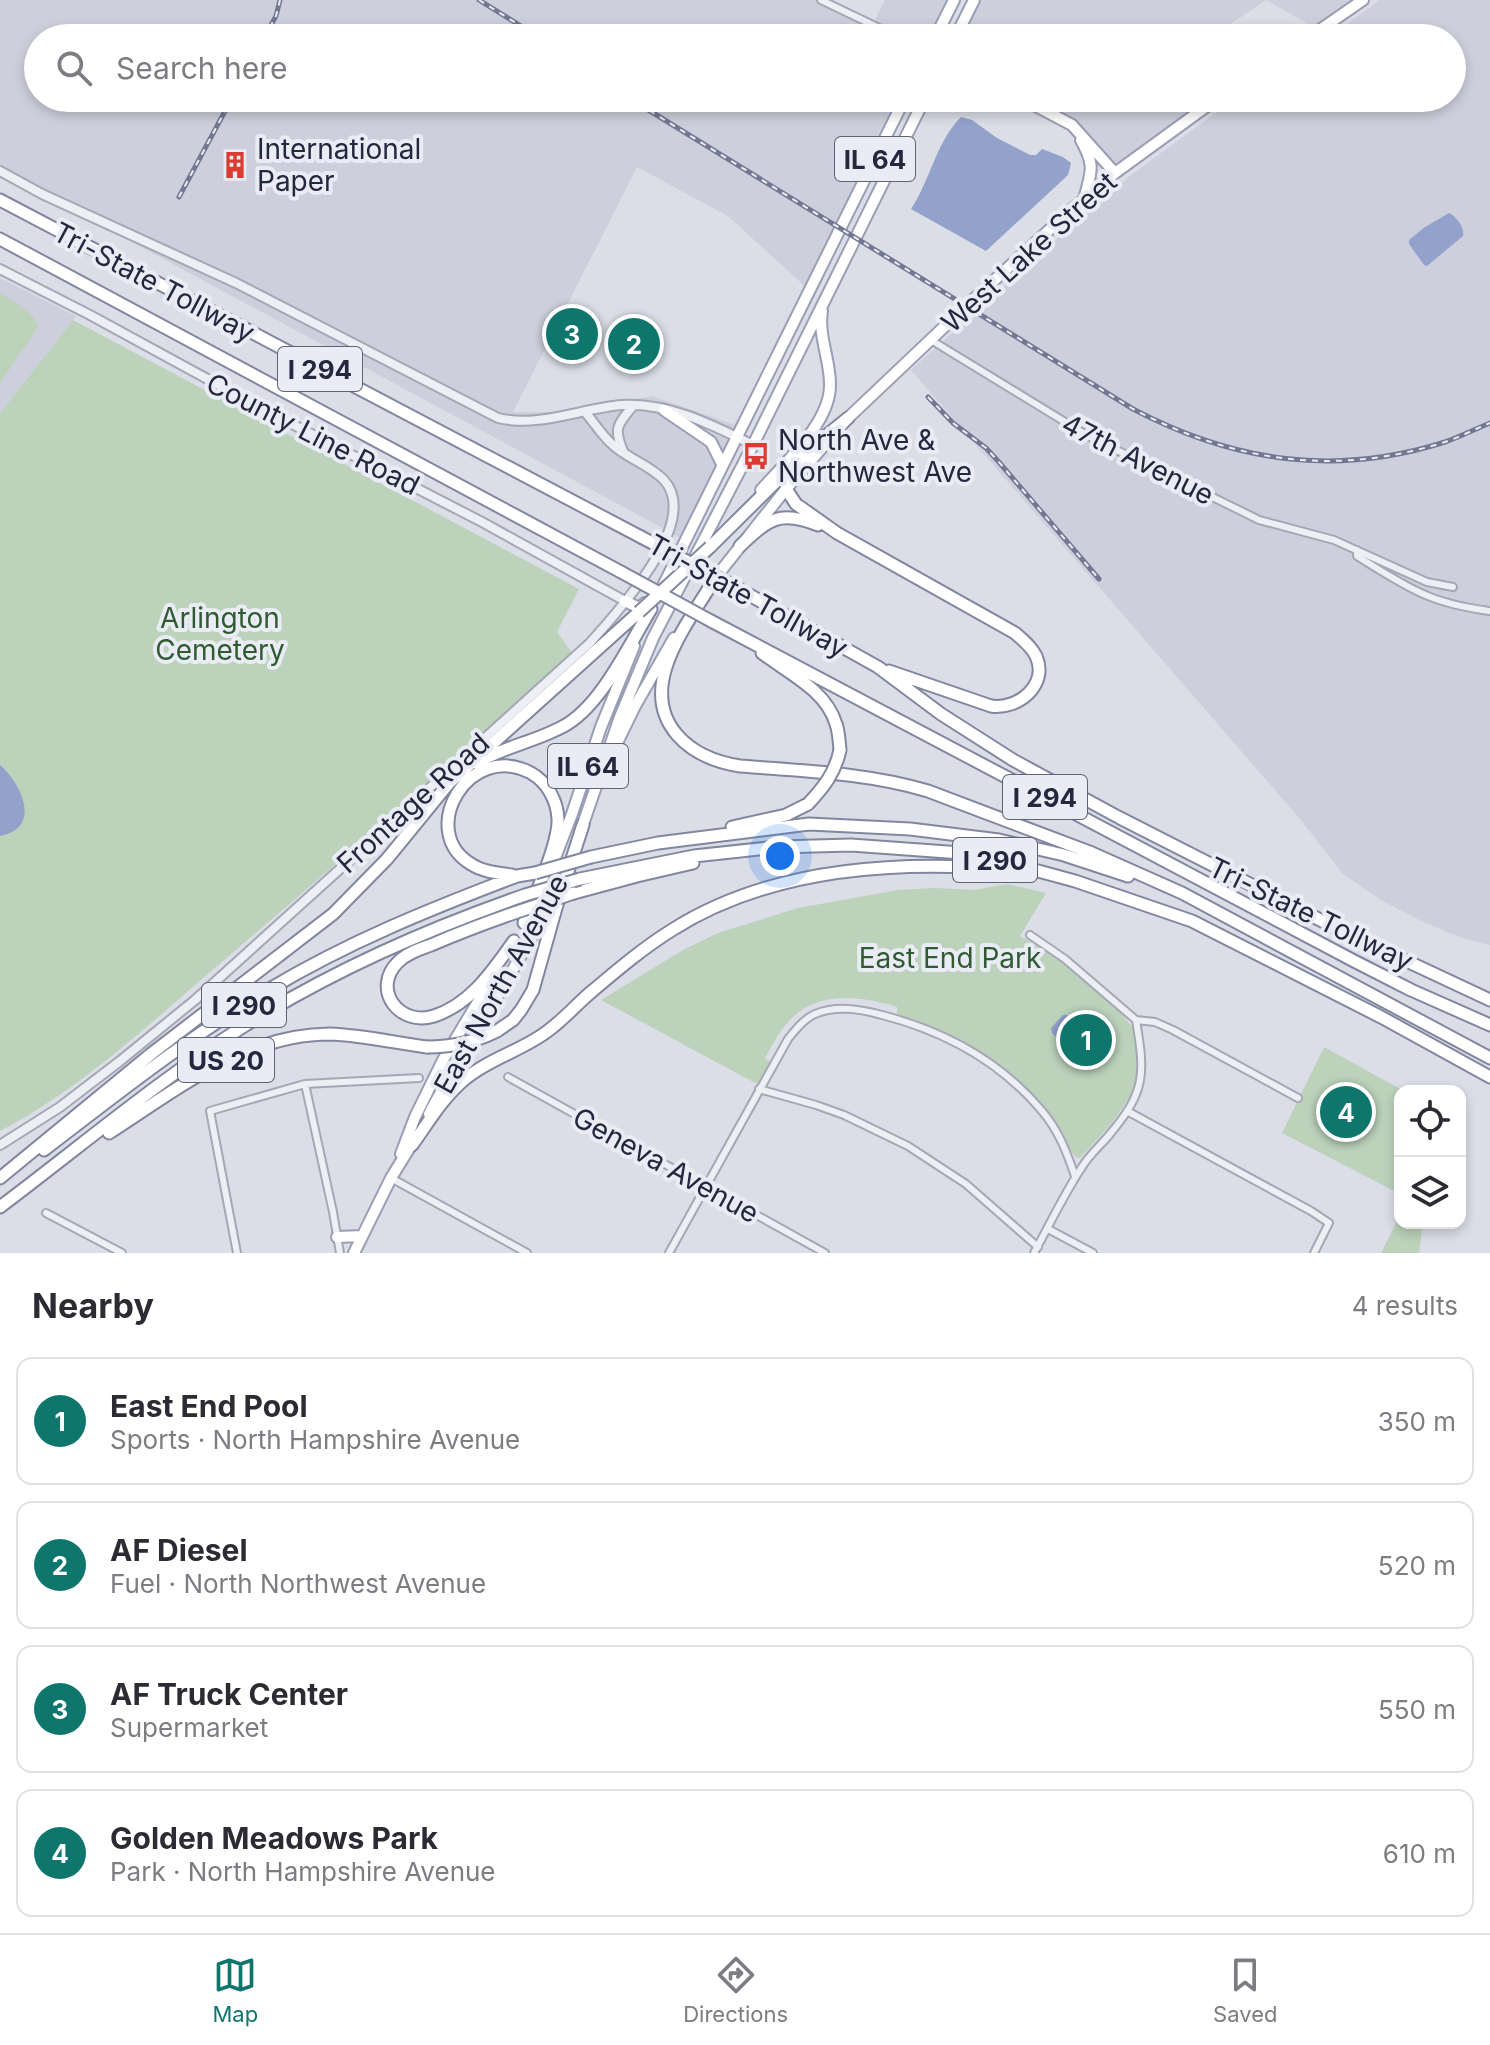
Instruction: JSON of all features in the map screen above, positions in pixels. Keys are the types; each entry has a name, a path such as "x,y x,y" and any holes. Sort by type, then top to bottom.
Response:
{"highway":[{"name":"Tri-State Tollway","path":"0,200 728,583 878,667 941,714 1013,760 1120,818 1382,951 1490,1000"},
{"name":"Tri-State Tollway","path":"0,239 711,621 1354,961 1490,1025"},
{"name":"US 20","path":"0,1181 105,1090 333,914 387,859 449,783 645,608 795,462 848,418"},
{"path":"795,462 786,489 796,504 837,533 1015,633 1029,644 1039,666 1038,676 1027,695 1019,702 1002,708 878,667"},
{"path":"740,546 766,523 778,518 799,519 837,533"},
{"path":"714,580 670,656 663,682 664,707 673,729 684,744 700,755 719,763 740,766 902,783 1092,853 1182,893"},
{"path":"449,783 489,756 560,729 582,714 605,685 645,608"},
{"path":"658,843 786,815 808,804 825,786 837,764 840,750 837,725 820,696 736,633"},
{"path":"517,876 491,872 470,863 456,849 451,837 449,815 456,793 473,775 484,770 508,766 527,771 545,785 556,807 555,840 520,917"},
{"name":"I 290","path":"0,1181 178,1049 269,990 402,921 517,876 591,857 658,843 809,824 910,829 999,840 1064,855 1182,893 1490,1058"},
{"name":"US 20","path":"50,1169 205,1071 272,1043 331,1034 427,1047 456,1045 497,1031 513,1020 533,990 583,825"},
{"name":"I 290","path":"0,1207 192,1061 297,995 392,946 473,913 580,879 694,856 777,847 851,845 975,854 1075,881 1192,921 1381,1017 1490,1077"},
{"path":"514,941 478,987 445,1011 415,1018 402,1012 391,1001 388,979 392,971 405,957 439,941 520,917 574,893 637,876 777,847"},
{"path":"412,1145 444,1100 465,1079 543,1035 642,951 674,929 718,906 804,878 879,867 929,865 1045,873"}],"main road":[{"path":"942,24 954,0"},
{"path":"962,24 974,0"},
{"path":"1328,24 1363,0"},
{"name":"IL 64","path":"645,608 722,464 898,112"},
{"name":"IL 64","path":"753,445 918,112"},
{"path":"1047,112 1072,125 1115,173"},
{"name":"West Lake Street","path":"848,418 1084,200 1115,173 1199,112"},
{"path":"1072,125 1091,158 1084,200"},
{"path":"708,546 797,449 828,405 830,382 822,335 823,303"},
{"path":"664,410 711,442 722,464"},
{"name":"US 20","path":"591,804 616,745 656,668 691,611 786,489 848,418"},
{"name":"East North Avenue","path":"391,1178 538,926 583,825 635,677 753,445"},
{"path":"625,601 645,608"},
{"name":"East North Avenue","path":"354,1253 443,1060 514,941 520,917 560,845 645,608"},
{"path":"337,1237 362,1236"}],"street":[{"path":"821,0 871,24"},
{"path":"0,171 42,194 236,283 498,418 554,417 633,406 698,419 753,445"},
{"name":"County Line Road","path":"0,269 482,522 625,601"},
{"name":"47th Avenue","path":"931,340 1088,436 1245,513 1334,540 1427,582 1453,587"},
{"path":"624,452 617,436 619,424 633,406"},
{"name":"Frontage Road","path":"0,1145 60,1107 195,1000 590,643 637,587 672,524 674,500 667,483 655,471 613,446 585,412"},
{"path":"1278,525 1282,534"},
{"name":"47th Avenue","path":"1357,550 1357,556 1426,596 1489,611"},
{"path":"1030,935 1065,959 1136,1020 1155,1022 1173,1030 1298,1098"},
{"path":"669,1253 778,1056 799,1026 819,1013 832,1010 876,1013 936,1032 991,1063 1034,1101 1060,1136 1075,1176"},
{"path":"759,1089 844,1115 908,1146 966,1184 1036,1250 1075,1176 1127,1111 1138,1090 1142,1059 1136,1020"},
{"name":"Geneva Avenue","path":"508,1077 825,1253"},
{"path":"237,1253 210,1111 305,1084 419,1078"},
{"path":"305,1084 340,1253"},
{"path":"1127,1111 1329,1223 1314,1253"},
{"path":"391,1178 527,1253"},
{"path":"46,1213 122,1253"},
{"path":"1048,1229 1093,1253"}],"shaded area":[{"path":"0,0 821,0 870,24 24,24 24,112 898,112 809,290 728,216 637,167 513,412 557,412 652,396 741,427 685,540 0,171"},
{"path":"885,0 954,0 942,24 873,24"},
{"path":"974,0 1266,0 1231,24 962,24"},
{"path":"1266,0 1363,0 1328,24 1308,24"},
{"path":"1380,0 1490,0 1490,945 1462,938 1421,921 1381,900 1343,874 1300,819 911,370 1082,216 1131,175 1217,112 1466,112 1466,24 1347,24"},
{"path":"1044,112 1199,112 1115,173 1083,135"},
{"path":"0,278 76,316 0,413"}],"green space":[{"path":"0,293 28,312 38,327 0,383"},
{"name":"Arlington Cemetery","path":"73,320 579,589 557,632 572,653 396,811 139,1033 58,1096 0,1131 0,413"},
{"name":"East End Park","path":"1007,884 1046,893 1020,936 1053,955 1121,1013 1133,1028 1139,1064 1133,1092 1112,1123 1080,1158 1074,1154 1058,1126 1035,1097 1001,1066 963,1041 897,1014 897,1007 869,1000 840,998 813,1004 800,1011 779,1034 765,1058 770,1062 757,1084 601,1000 683,950 718,933 798,908 898,890 974,890"},
{"path":"1324,1047 1394,1086 1394,1191 1282,1133"},
{"path":"1394,1227 1422,1229 1419,1253 1381,1253"}],"water":[{"path":"961,117 972,120 997,138 1030,155 1036,155 1042,149 1071,163 1068,175 986,251 911,209 945,138"},
{"path":"1449,213 1463,229 1463,236 1427,266 1424,265 1409,240"},
{"path":"0,765 21,793 24,815 21,824 13,831 0,836"},
{"path":"1063,1015 1067,1015 1099,1044 1083,1062 1070,1049 1081,1036 1067,1047 1052,1033 1051,1028"}],"railway":[{"path":"272,24 280,0"},
{"path":"479,0 518,24"},
{"path":"179,197 225,112"},
{"path":"652,112 1133,409 1171,427 1247,452 1325,461 1404,453 1445,442 1490,423"},
{"path":"928,397 953,423 986,448 1099,579"}],"place":[{"name":"International Paper","path":"235,165"},
{"name":"AF Truck Center","path":"572,334"},
{"name":"AF Diesel","path":"634,344"},
{"name":"North Ave & Northwest Ave","path":"756,456"},
{"name":"East End Pool","path":"1086,1040"},
{"name":"Golden Meadows Park","path":"1346,1112"}]}
